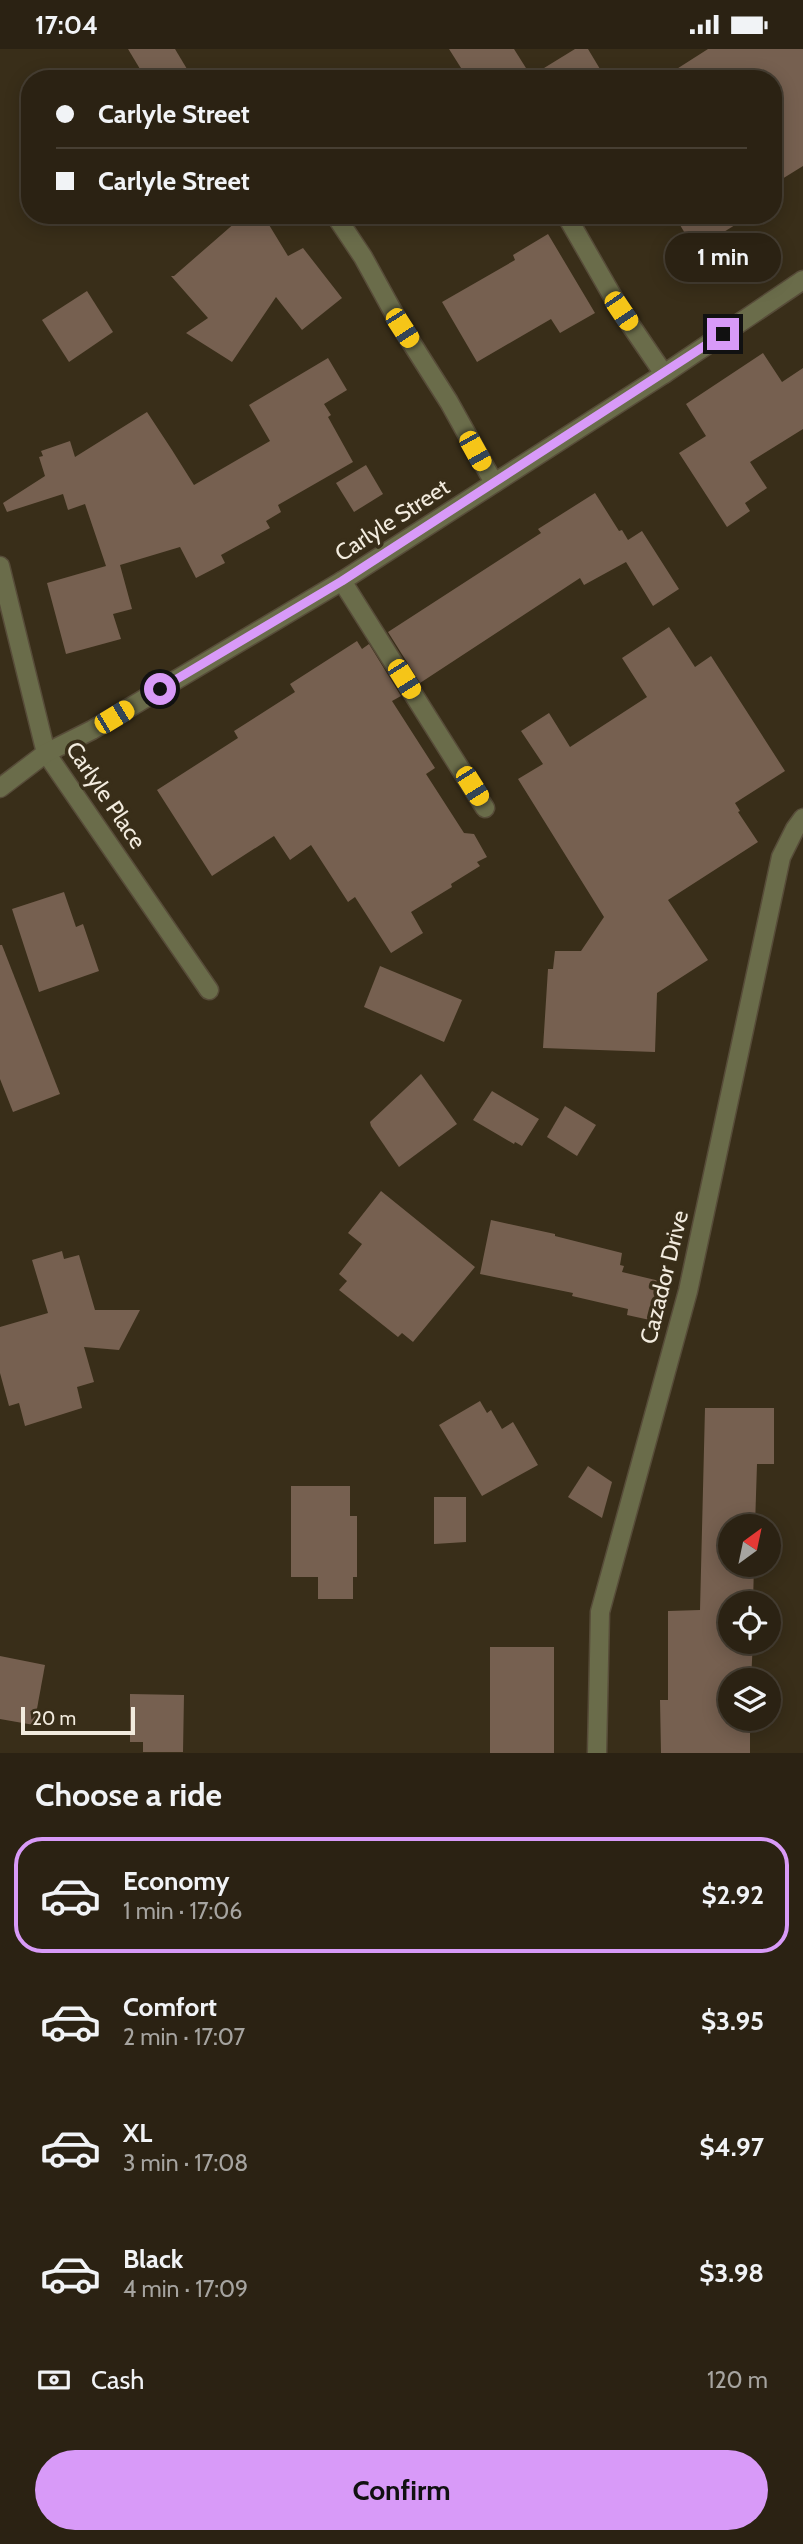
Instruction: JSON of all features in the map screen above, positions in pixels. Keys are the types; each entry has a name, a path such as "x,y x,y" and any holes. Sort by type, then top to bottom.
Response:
{"street":[{"path":"341,224 449,402 494,483"},
{"path":"571,224 621,311 664,374"},
{"name":"Carlyle Street","path":"0,788 46,753 92,730 342,581 664,374 803,280"},
{"name":"Carlyle Place","path":"0,566 46,753 208,990"},
{"path":"342,581 485,808"},
{"name":"Cazador Drive","path":"597,1753 600,1612 688,1291 781,857 794,829 803,818"}],"building":[{"path":"128,49 175,49 188,70 141,70"},
{"path":"449,49 514,49 527,70 462,70"},
{"path":"575,49 588,49 601,70 541,70"},
{"path":"708,49 803,49 803,166 782,179 782,70 675,70"},
{"path":"234,224 268,224 288,256 303,248 342,298 302,330 276,297 232,362 186,333 208,318 171,276"},
{"path":"679,224 737,224 695,250"},
{"path":"548,234 595,313 560,333 551,319 477,362 442,302 515,260 513,255"},
{"path":"87,291 113,332 69,362 42,320"},
{"path":"763,353 782,382 803,368 803,429 750,462 767,488 745,503 750,511 727,527 679,453 706,436 686,404"},
{"path":"328,358 347,390 324,404 331,415 328,417 353,462 278,505 281,512 266,521 270,528 221,555 225,563 196,578 180,547 120,565 132,609 113,614 121,639 66,654 47,583 106,566 85,504 68,510 63,494 7,512 3,503 45,476 39,457 43,456 41,451 70,441 75,457 147,412 194,485 270,441 249,405"},
{"path":"366,465 383,494 354,512 336,483"},
{"path":"595,493 619,531 622,530 628,540 642,531 679,589 653,606 626,562 584,585 580,578 420,683 388,632 541,533 538,529"},
{"path":"669,627 695,667 711,656 785,771 735,803 758,842 668,900 708,960 657,993 655,1052 543,1048 548,969 553,969 555,951 581,951 604,917 518,779 543,764 521,731 549,713 570,747 647,697 622,658"},
{"path":"357,641 362,649 369,644 401,696 392,701 435,768 426,774 464,833 474,834 487,857 477,862 480,866 451,884 452,887 411,912 423,933 391,953 355,897 348,902 311,845 290,860 274,836 212,876 157,790 238,738 234,731 295,692 290,684"},
{"path":"64,892 76,927 83,924 99,971 39,992 12,909"},
{"path":"0,945 60,1094 13,1112 0,1079"},
{"path":"380,966 462,1000 444,1042 364,1007"},
{"path":"421,1074 457,1124 399,1167 370,1122"},
{"path":"492,1091 539,1119 522,1146 473,1120"},
{"path":"565,1106 596,1125 577,1156 547,1137"},
{"path":"381,1191 475,1267 413,1342 402,1333 398,1337 339,1290 347,1281 339,1274 362,1244 348,1233"},
{"path":"491,1220 622,1253 622,1272 668,1283 659,1322 627,1315 628,1309 572,1296 573,1293 480,1274"},
{"path":"62,1251 64,1259 79,1255 95,1310 140,1310 119,1350 84,1347 94,1382 77,1387 82,1408 25,1426 19,1403 9,1406 0,1373 0,1327 48,1313 32,1260"},
{"path":"480,1401 487,1413 491,1410 502,1429 513,1422 538,1465 482,1496 439,1425"},
{"path":"705,1408 774,1408 774,1464 757,1464 755,1514 718,1514 718,1577 754,1577 753,1591 718,1591 718,1654 752,1654 752,1668 718,1668 718,1731 750,1731 750,1753 661,1753 660,1700 668,1700 668,1611 700,1610"},
{"path":"588,1466 612,1482 602,1518 568,1497"},
{"path":"291,1486 350,1486 350,1516 357,1516 357,1577 353,1577 353,1599 318,1599 318,1577 291,1577"},
{"path":"434,1497 466,1497 466,1542 434,1544"},
{"path":"490,1647 554,1647 554,1753 490,1753"},
{"path":"0,1656 45,1665 34,1725 0,1719"},
{"path":"130,1694 184,1695 183,1752 143,1752 143,1742 130,1742"}],"route":[{"path":"160,689 342,581 723,334"}]}
